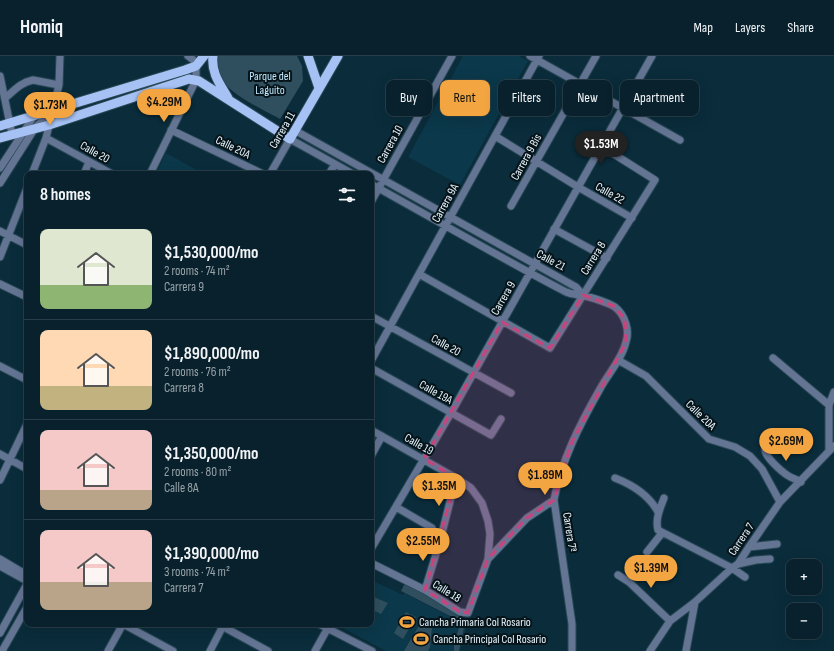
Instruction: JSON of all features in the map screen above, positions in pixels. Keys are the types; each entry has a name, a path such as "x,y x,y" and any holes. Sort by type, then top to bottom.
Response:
{"main road":[{"path":"0,126 185,70 195,66 204,56"},
{"path":"213,56 212,68 216,79 230,101"},
{"path":"308,56 319,88"},
{"name":"Carrera 11","path":"293,135 338,56"},
{"path":"1,138 49,125 192,80"},
{"name":"Calle 21","path":"192,80 199,81 230,101 293,135"}],"street":[{"path":"33,171 46,138 59,85 60,56"},
{"path":"151,171 192,80 196,62 188,56"},
{"name":"Carrera 10","path":"374,196 452,56"},
{"name":"Carrera 9 Bis","path":"582,80 596,56"},
{"name":"Carrera 9","path":"639,80 652,56"},
{"path":"535,57 573,80"},
{"name":"Carrera 9A","path":"374,355 446,226 535,57"},
{"path":"0,76 12,134"},
{"path":"5,98 23,83 33,80 59,85"},
{"path":"0,183 35,128 52,111"},
{"name":"Carrera 9","path":"374,544 451,413 620,113"},
{"name":"Carrera 9 Bis","path":"511,206 563,114"},
{"path":"0,168 34,116"},
{"path":"637,116 680,140"},
{"path":"0,126 1,138"},
{"name":"Calle 20A","path":"171,130 257,171"},
{"name":"Calle 21","path":"293,135 365,171"},
{"name":"Calle 21","path":"293,135 348,171"},
{"name":"Carrera 11","path":"272,171 293,135"},
{"name":"Calle 22","path":"494,136 632,218"},
{"name":"Calle 20","path":"46,138 106,171"},
{"name":"Carrera 8","path":"502,322 550,348 656,180 601,146"},
{"path":"85,171 89,162"},
{"path":"331,171 335,164"},
{"name":"Calle 21","path":"374,176 576,287 583,295"},
{"name":"Calle 21","path":"374,186 572,295 583,295"},
{"path":"0,257 24,196"},
{"path":"554,229 607,258"},
{"path":"0,231 24,243"},
{"path":"419,274 502,322"},
{"path":"0,284 24,296"},
{"name":"Carrera 7ª","path":"572,651 572,624 554,500 557,482 572,442 585,414 618,360 626,343 628,334 625,319 614,306 583,295"},
{"name":"Calle 20","path":"374,318 511,392"},
{"path":"773,358 829,405"},
{"name":"Calle 20A","path":"618,360 646,376 709,439 735,447 750,456 762,469 780,502"},
{"path":"0,366 24,378"},
{"name":"Calle 19A","path":"374,370 491,435 501,419"},
{"path":"831,448 829,405 834,392"},
{"path":"0,480 24,430"},
{"name":"Calle 19","path":"374,432 456,478"},
{"path":"374,451 382,436"},
{"path":"774,440 766,447 766,454 778,468 788,476 801,482"},
{"name":"Carrera 7","path":"650,651 670,621 695,602 735,566 780,502 801,482 831,448"},
{"path":"0,454 24,467"},
{"path":"425,590 456,478 471,488 482,503 488,521 490,534 488,559"},
{"path":"615,478 632,486 652,501 658,512"},
{"path":"664,498 658,512 656,524 660,532 735,566 745,577"},
{"path":"488,559 527,518 554,500"},
{"path":"396,507 432,528"},
{"path":"647,552 660,532"},
{"path":"749,547 776,544"},
{"path":"0,559 24,573"},
{"name":"Calle 18","path":"374,564 425,590 460,612 468,613 488,559"},
{"path":"735,566 756,560 770,559"},
{"path":"0,566 24,580"},
{"path":"618,575 630,582 670,621"},
{"path":"0,633 24,588"},
{"path":"687,650 695,602"},
{"path":"2,651 24,612"},
{"path":"108,651 121,627"},
{"path":"129,627 173,651"},
{"path":"210,651 221,627"},
{"path":"226,627 268,651"},
{"path":"314,651 328,627"},
{"path":"331,627 372,651"}],"highlighted area":[{"path":"583,295 614,306 625,319 626,343 572,442 554,500 527,518 488,559 468,613 460,612 425,590 456,478 424,459 502,322 550,348"}],"shaded area":[{"path":"463,56 519,56 528,61 518,80 498,80 498,116 460,185 408,157 430,116 432,116 432,113 440,98 440,116 490,116 490,80 450,80"},
{"path":"166,153 199,171 157,171"},
{"path":"374,581 403,595 404,593 467,625 460,651 386,651 341,627 374,627"}],"green space":[{"name":"Parque del Laguito","path":"218,56 297,56 302,66 303,81 280,119 246,100 223,82 219,75"},
{"path":"405,583 461,614 458,620 401,591"},
{"path":"374,597 388,603 381,614 374,610"},
{"name":"Cancha Primaria Col Rosario","path":"406,612 416,617 403,639 394,633"},
{"name":"Cancha Principal Col Rosario","path":"421,622 432,628 430,647 428,651 404,651"},
{"path":"460,625 464,627 459,651 454,651 454,636 457,634"}],"place":[{"name":"Cancha Primaria Col Rosario","path":"407,622"},
{"name":"Cancha Principal Col Rosario","path":"421,639"}]}
